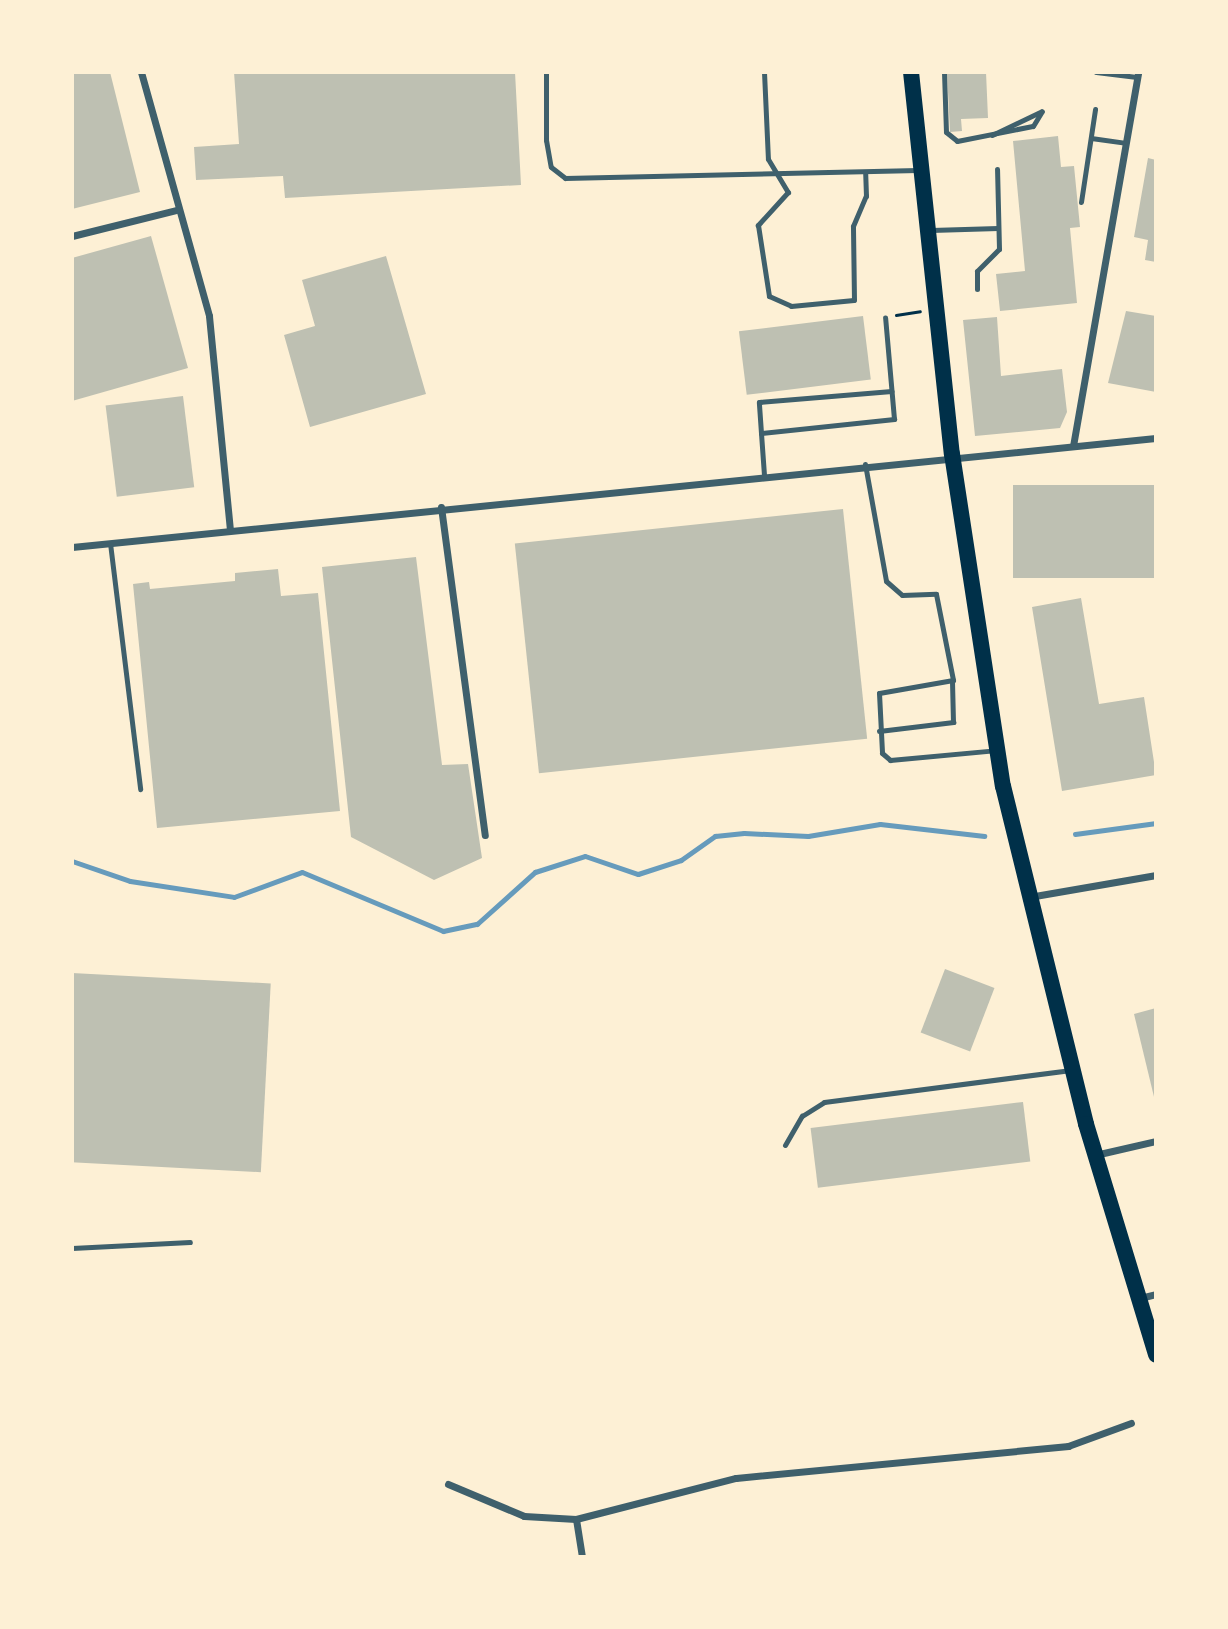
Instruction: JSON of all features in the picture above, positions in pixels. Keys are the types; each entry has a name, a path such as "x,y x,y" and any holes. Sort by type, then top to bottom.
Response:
{"main road":[{"path":"911,72 924,230 952,454 997,750 1028,898 1071,1070 1136,1299 1156,1355"}],"street":[{"path":"142,72 177,210 209,316 230,530"},
{"path":"1073,446 1138,74"},
{"path":"72,236 177,210"},
{"path":"72,547 952,454 1156,438"},
{"path":"441,507 485,835"},
{"path":"1028,898 1156,875"},
{"path":"1094,1156 1156,1141"},
{"path":"1136,1299 1156,1294"},
{"path":"447,1484 524,1516 576,1519 736,1478 1068,1446 1131,1423"},
{"path":"576,1519 582,1557"}],"lane":[{"path":"546,72 546,140 551,167 565,178 918,170"},
{"path":"764,72 768,159 788,192 758,225 764,289 791,306 855,300 853,226 866,197 865,172"},
{"path":"944,72 946,132 957,141 991,135 1033,126 1042,111 991,135"},
{"path":"1096,72 1138,74"},
{"path":"1081,202 1095,109"},
{"path":"1091,138 1126,144"},
{"path":"977,289 976,271 999,248 997,169"},
{"path":"924,230 998,228"},
{"path":"761,433 894,419 885,317"},
{"path":"764,475 759,402 892,391"},
{"path":"865,464 886,581 902,595 936,594 952,681 953,722 879,731"},
{"path":"110,543 140,789"},
{"path":"952,681 882,690 879,731 882,753 890,760 997,750"},
{"path":"785,1145 802,1116 824,1102 1071,1070"},
{"path":"72,1248 190,1242"}],"path":[{"path":"885,317 934,309"}],"building":[{"path":"72,72 110,72 140,192 72,209"},
{"path":"234,72 515,72 521,185 285,198 283,176 196,180 194,147 239,144"},
{"path":"947,72 986,72 988,118 961,119 962,131 950,132"},
{"path":"1058,136 1061,167 1074,166 1080,227 1070,228 1077,303 1000,311 996,274 1025,271 1013,141"},
{"path":"1148,158 1156,160 1156,262 1145,260 1148,240 1134,237"},
{"path":"151,236 188,368 72,401 72,258"},
{"path":"386,256 426,394 310,427 284,335 315,326 302,280"},
{"path":"1126,311 1156,316 1156,392 1108,383"},
{"path":"863,316 871,380 747,395 739,331"},
{"path":"997,317 1001,376 1062,369 1067,412 1060,428 975,436 963,320"},
{"path":"183,396 194,487 117,497 106,406"},
{"path":"1013,485 1156,485 1156,578 1013,578"},
{"path":"843,509 867,739 539,773 515,543"},
{"path":"416,557 442,765 468,764 482,858 434,880 351,837 322,567"},
{"path":"278,569 281,596 318,593 340,811 157,828 133,584 149,582 150,589 235,581 235,573"},
{"path":"1081,598 1099,704 1144,697 1156,775 1062,791 1032,607"},
{"path":"945,969 994,988 970,1051 921,1032"},
{"path":"72,973 271,983 261,1172 72,1162"},
{"path":"1156,1008 1156,1101 1155,1101 1134,1014"},
{"path":"1023,1102 1030,1162 818,1188 811,1128"}],"waterway":[{"path":"1075,834 1156,823"},
{"path":"72,861 130,881 234,897 302,872 443,931 477,924 535,872 585,856 638,874 681,860 715,836 744,833 808,836 880,824 984,836"}]}
